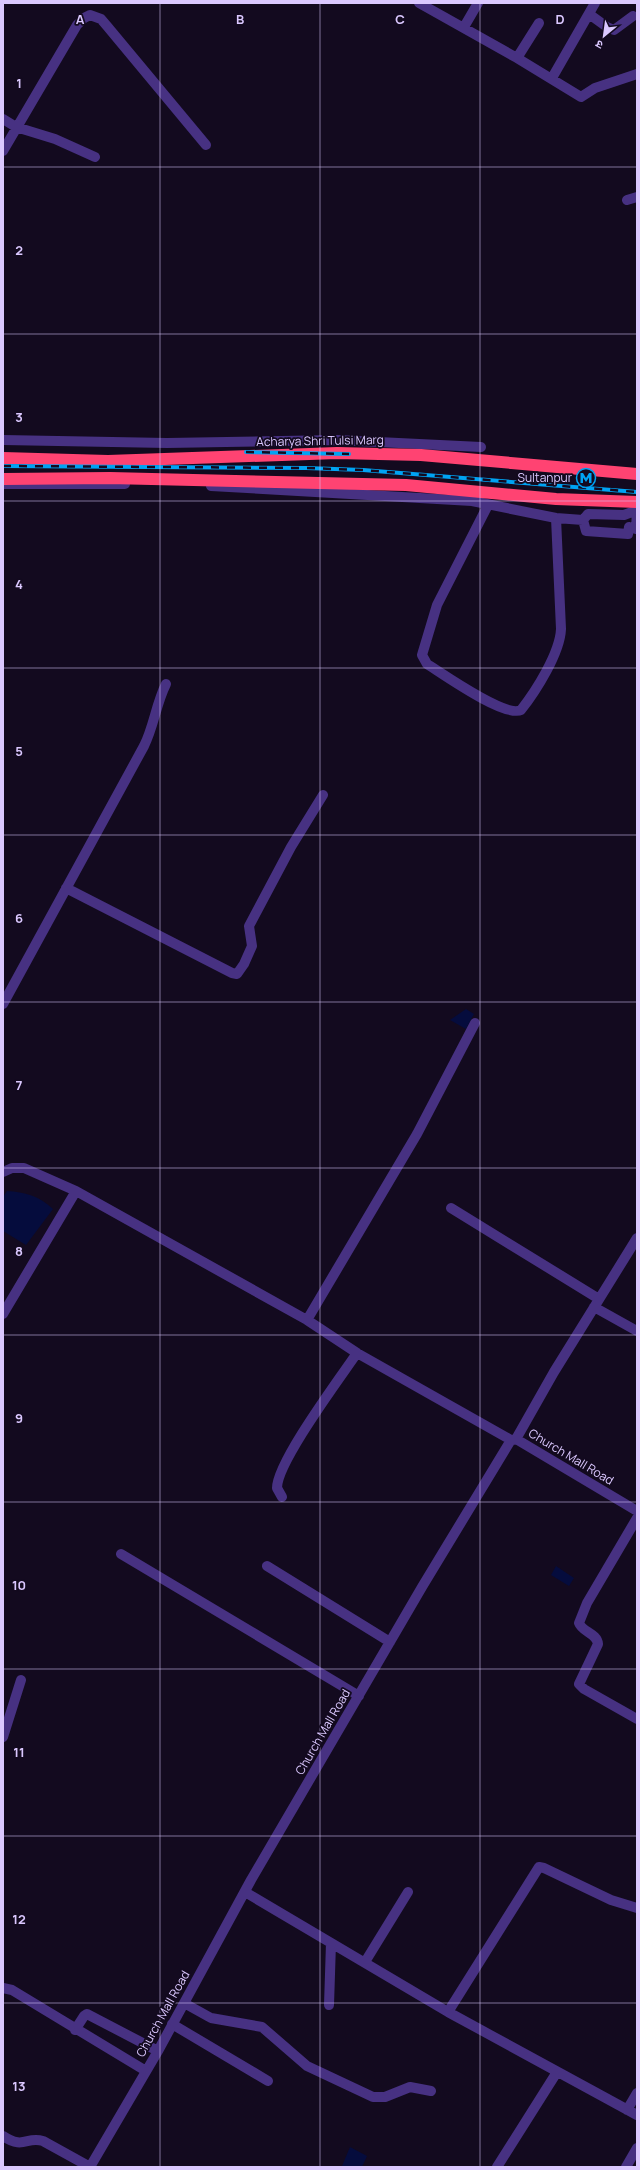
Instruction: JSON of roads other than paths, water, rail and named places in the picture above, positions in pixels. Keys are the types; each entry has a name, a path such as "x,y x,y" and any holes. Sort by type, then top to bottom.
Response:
{"highway":[{"name":"Acharya Shri Tulsi Marg","path":"3,458 108,461 337,453 421,455 637,474"},
{"path":"3,479 110,478 406,485 556,499 637,502"}],"street":[{"path":"419,3 552,78 581,97 595,88 637,74"},
{"path":"464,27 478,3"},
{"path":"552,78 595,3"},
{"path":"590,14 607,27 614,30 633,16"},
{"path":"3,151 77,25 84,18 90,15 101,19 108,26 206,145"},
{"path":"517,58 539,23"},
{"path":"3,119 16,127 55,139 95,157"},
{"path":"627,200 637,197"},
{"path":"3,440 168,443 337,440 481,447"},
{"path":"3,484 162,483 401,496 472,501 556,518 583,520"},
{"path":"488,505 437,605 422,655 427,664 485,699 510,710 521,710 529,700 555,652 559,639 561,629 556,518"},
{"path":"637,510 636,529 628,527 628,534 586,531 583,520 588,514 624,515 637,510"},
{"path":"3,1004 150,734 166,684"},
{"path":"66,888 232,973 237,974 244,964 252,946 249,926 291,847 323,795"},
{"path":"307,1320 417,1134 475,1023"},
{"path":"3,1172 12,1168 24,1168 76,1191 307,1320 357,1353 514,1439 637,1238"},
{"path":"3,1314 76,1191"},
{"path":"451,1208 637,1331"},
{"path":"282,1497 277,1488 280,1475 304,1431 357,1353"},
{"name":"Church Mall Road","path":"90,2167 158,2052 245,1892 390,1642 514,1439 637,1511"},
{"path":"637,1518 587,1603 579,1623 582,1628 596,1638 598,1644 579,1684 584,1689 637,1719"},
{"path":"121,1554 359,1696"},
{"path":"266,1566 390,1642"},
{"path":"3,1737 6,1717 21,1680"},
{"path":"448,2012 539,1867 619,1903 637,1908"},
{"path":"245,1892 448,2012 637,2115"},
{"path":"365,1962 408,1892"},
{"path":"329,2005 331,1943"},
{"path":"3,1988 12,1990 146,2071"},
{"path":"184,2003 211,2018 262,2027 307,2066 373,2097 385,2096 410,2087 432,2091"},
{"path":"76,2030 84,2016 87,2014 158,2052"},
{"path":"172,2024 268,2081"},
{"path":"497,2167 556,2072"},
{"path":"627,2110 637,2093"},
{"path":"3,2136 18,2144 35,2140 43,2141 90,2167"},
{"path":"626,2167 637,2148"}],"railway":[{"path":"246,452 349,454"},
{"path":"3,466 306,468 363,470 637,492"}],"place":[{"name":"Sultanpur","path":"586,478"}]}
